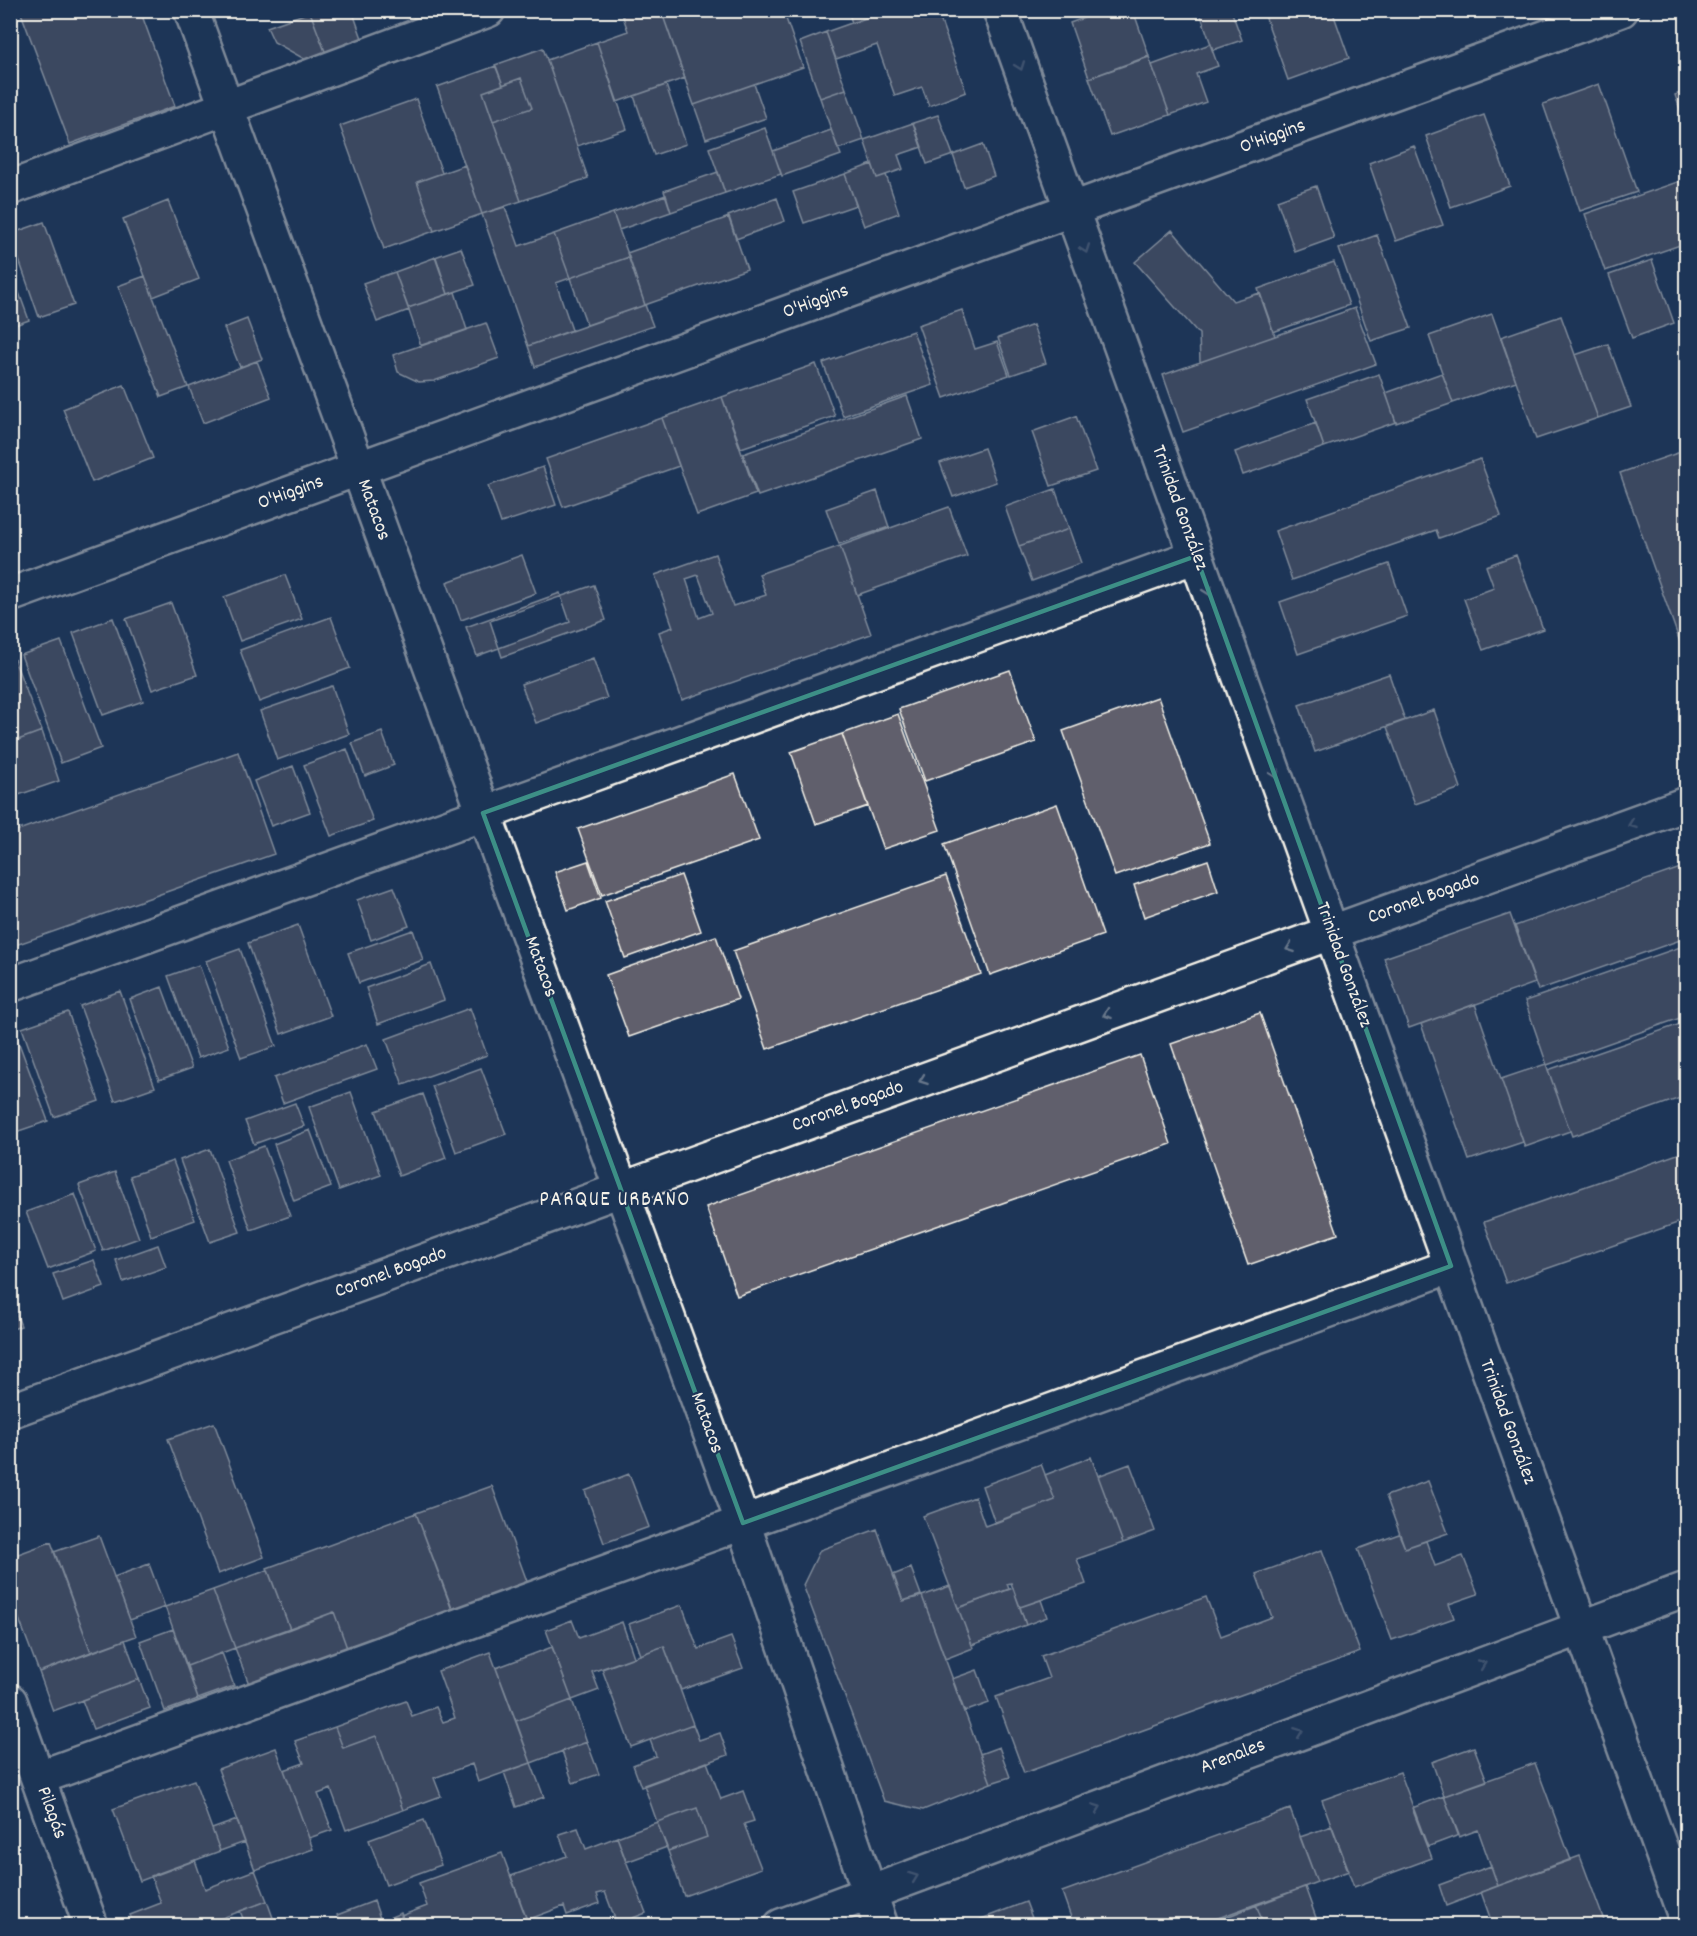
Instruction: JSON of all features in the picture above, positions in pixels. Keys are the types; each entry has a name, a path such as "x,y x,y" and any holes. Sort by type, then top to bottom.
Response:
{"street":[{"name":"Matacos","path":"191,10 742,1522 869,1894 882,1926"},
{"path":"10,188 488,10"},
{"name":"Trinidad González","path":"1000,10 1686,1919"},
{"name":"O'Higgins","path":"10,595 1621,10"},
{"path":"10,985 1196,556"},
{"name":"Coronel Bogado","path":"10,1411 1686,804"},
{"path":"38,1778 1451,1266"},
{"name":"Arenales","path":"780,1926 1686,1588"},
{"name":"Pilagás","path":"10,1701 91,1926"}],"highlighted area":[{"path":"1196,556 1451,1266 743,1523 483,813"}],"building":[{"path":"26,10 140,10 175,106 70,144 21,13"},
{"path":"314,10 352,10 364,44 326,54 310,12"},
{"path":"411,10 440,10 414,19"},
{"path":"661,10 685,78 617,102 597,42 628,31 621,11"},
{"path":"661,10 783,10 803,67 694,105"},
{"path":"848,10 888,10 852,23"},
{"path":"888,10 937,10 966,92 929,106 922,87 895,96 877,45 836,59 826,32"},
{"path":"1105,10 1133,10 1149,56 1089,78 1070,23"},
{"path":"1199,10 1231,10 1242,40 1213,50"},
{"path":"1263,10 1332,10 1349,58 1288,80"},
{"path":"310,12 326,54 306,60 274,42 267,27"},
{"path":"826,32 846,89 820,98 800,42"},
{"path":"597,42 627,129 577,146 547,60"},
{"path":"1210,44 1218,66 1196,74 1206,102 1170,115 1152,65"},
{"path":"543,48 588,178 521,201 493,121 532,108 521,78 503,85 495,65"},
{"path":"1149,57 1170,115 1110,136 1089,78"},
{"path":"496,66 503,85 483,92 521,201 482,214 437,87"},
{"path":"521,78 532,108 493,121 483,92"},
{"path":"754,84 766,118 706,139 694,105"},
{"path":"1599,84 1637,192 1580,211 1543,104"},
{"path":"666,85 686,144 654,155 634,96"},
{"path":"846,89 864,140 838,149 820,98"},
{"path":"1686,91 1686,126 1675,95"},
{"path":"416,99 442,173 417,182 434,231 384,249 340,126"},
{"path":"938,115 953,155 927,164 913,123"},
{"path":"1484,115 1510,186 1451,207 1426,136"},
{"path":"913,123 922,147 898,155 903,169 877,178 864,140"},
{"path":"765,128 781,174 725,193 709,148"},
{"path":"831,130 841,155 782,176 773,151"},
{"path":"983,144 994,176 964,187 953,155"},
{"path":"1414,146 1443,225 1396,241 1369,163"},
{"path":"872,164 877,178 886,175 899,213 864,226 845,174"},
{"path":"465,165 482,214 434,231 417,182"},
{"path":"718,172 725,193 671,212 664,191"},
{"path":"845,174 856,205 804,223 793,192"},
{"path":"1686,179 1686,243 1605,271 1585,214"},
{"path":"1316,186 1334,238 1295,252 1277,200"},
{"path":"666,195 671,212 619,230 613,213"},
{"path":"777,198 785,221 736,239 728,216"},
{"path":"168,201 199,279 153,297 123,219"},
{"path":"505,207 519,246 554,234 570,278 556,283 572,330 528,346 482,214"},
{"path":"613,213 629,257 570,278 554,234"},
{"path":"729,217 747,269 645,305 627,253"},
{"path":"44,222 74,305 39,317 10,234"},
{"path":"1172,230 1233,301 1260,293 1275,336 1200,362 1199,334 1135,262"},
{"path":"1377,235 1411,328 1371,341 1339,249"},
{"path":"461,248 475,285 448,294 435,257"},
{"path":"436,257 448,294 408,308 395,272"},
{"path":"629,257 645,305 587,325 570,278"},
{"path":"1652,260 1674,323 1632,338 1609,275"},
{"path":"1334,262 1349,305 1273,332 1258,289"},
{"path":"10,268 29,320 10,327"},
{"path":"395,272 409,310 377,322 363,283"},
{"path":"145,276 188,387 161,397 118,286"},
{"path":"455,292 467,330 421,346 408,308"},
{"path":"645,305 653,326 535,367 528,346"},
{"path":"1355,308 1376,364 1183,432 1163,375"},
{"path":"962,310 975,349 997,342 1009,375 944,398 918,325"},
{"path":"1492,314 1516,381 1453,403 1429,336"},
{"path":"1561,316 1598,418 1536,439 1501,337"},
{"path":"247,319 262,359 240,367 224,328"},
{"path":"486,323 499,358 434,381 419,382 398,372 393,355"},
{"path":"1033,325 1046,363 1011,375 998,338"},
{"path":"913,331 933,385 843,416 823,363"},
{"path":"1608,344 1631,407 1598,418 1575,355"},
{"path":"257,361 271,397 203,423 189,387"},
{"path":"816,364 835,416 741,448 722,397"},
{"path":"1442,373 1453,403 1396,423 1386,393"},
{"path":"1379,374 1396,422 1324,447 1307,399"},
{"path":"124,385 153,458 92,482 63,409"},
{"path":"907,396 922,439 758,496 743,454"},
{"path":"722,397 756,494 697,515 662,418"},
{"path":"1076,416 1096,471 1051,486 1032,432"},
{"path":"662,418 679,466 563,507 546,459"},
{"path":"1316,423 1324,447 1243,475 1235,452"},
{"path":"984,448 996,482 953,497 940,463"},
{"path":"1686,450 1686,659 1620,473"},
{"path":"1480,459 1501,516 1439,538 1436,530 1292,580 1275,531"},
{"path":"543,467 556,505 501,523 488,486"},
{"path":"1055,489 1069,529 1019,546 1005,507"},
{"path":"877,491 889,527 839,544 826,509"},
{"path":"949,507 967,556 857,595 840,546"},
{"path":"1069,529 1081,563 1032,581 1019,546"},
{"path":"840,546 871,634 682,700 659,632 673,627 655,575 715,554 733,606 766,595 759,574","holes":["698,575 712,613 699,618 686,579"]},
{"path":"522,555 536,593 461,620 447,582"},
{"path":"1516,555 1543,629 1483,650 1464,599 1494,588 1486,566"},
{"path":"1389,564 1407,616 1298,654 1280,602"},
{"path":"285,575 302,619 240,641 224,597"},
{"path":"594,585 606,620 502,657 490,621"},
{"path":"560,593 570,622 477,656 466,627"},
{"path":"171,603 197,675 152,690 126,619"},
{"path":"331,617 350,668 259,702 240,650"},
{"path":"113,618 143,701 103,715 73,633"},
{"path":"61,641 101,748 61,763 21,655"},
{"path":"10,649 42,731 10,743"},
{"path":"593,658 607,698 536,723 521,684"},
{"path":"1010,670 1036,742 925,781 899,709"},
{"path":"1389,674 1405,720 1315,752 1299,705"},
{"path":"332,686 349,734 277,760 260,711"},
{"path":"1158,697 1210,843 1115,876 1063,731"},
{"path":"1434,710 1461,788 1415,804 1387,727"},
{"path":"898,714 940,830 883,849 842,734"},
{"path":"42,731 59,781 10,798 10,743"},
{"path":"382,732 394,765 365,776 352,743"},
{"path":"842,734 868,806 816,824 791,752"},
{"path":"347,749 373,821 331,836 304,765"},
{"path":"238,752 274,854 10,947 10,833"},
{"path":"293,766 310,812 271,826 254,781"},
{"path":"735,774 759,840 602,895 578,829"},
{"path":"1057,804 1103,935 990,975 944,844"},
{"path":"1208,860 1218,891 1144,917 1134,885"},
{"path":"588,861 601,898 568,910 555,872"},
{"path":"1686,866 1686,938 1538,990 1515,926"},
{"path":"681,875 701,931 625,958 605,901"},
{"path":"946,876 981,974 767,1049 733,951"},
{"path":"394,887 409,926 371,940 357,900"},
{"path":"1510,914 1535,983 1409,1028 1384,958"},
{"path":"298,925 331,1016 281,1034 248,943"},
{"path":"413,930 423,960 359,983 348,953"},
{"path":"716,936 738,999 629,1037 606,975"},
{"path":"1686,945 1686,1016 1547,1065 1525,1001"},
{"path":"240,949 276,1046 241,1058 206,961"},
{"path":"431,964 444,1000 378,1024 366,988"},
{"path":"199,965 229,1047 198,1058 168,976"},
{"path":"162,987 192,1068 159,1080 130,999"},
{"path":"120,991 155,1087 115,1101 80,1006"},
{"path":"1475,1004 1523,1142 1469,1160 1421,1024"},
{"path":"470,1008 487,1055 403,1085 386,1039"},
{"path":"68,1012 99,1101 54,1117 22,1028"},
{"path":"1260,1013 1338,1234 1248,1265 1171,1044"},
{"path":"1686,1022 1686,1096 1572,1136 1548,1070"},
{"path":"14,1030 48,1121 10,1134 10,1031"},
{"path":"367,1044 377,1069 283,1103 274,1078"},
{"path":"1140,1055 1171,1144 737,1296 706,1207"},
{"path":"1546,1064 1570,1131 1525,1147 1501,1079"},
{"path":"481,1068 506,1134 456,1152 432,1086"},
{"path":"351,1092 381,1175 339,1190 309,1107"},
{"path":"423,1094 446,1158 399,1176 376,1111"},
{"path":"295,1103 304,1126 254,1144 245,1121"},
{"path":"310,1130 331,1187 294,1201 274,1144"},
{"path":"264,1146 290,1216 251,1230 226,1160"},
{"path":"210,1149 240,1232 210,1242 180,1160"},
{"path":"1686,1151 1686,1220 1506,1283 1484,1222"},
{"path":"173,1161 195,1220 151,1236 130,1176"},
{"path":"115,1172 139,1238 103,1251 79,1185"},
{"path":"75,1194 96,1251 48,1269 26,1212"},
{"path":"158,1245 166,1267 123,1282 116,1260"},
{"path":"94,1260 104,1287 63,1302 53,1274"},
{"path":"10,1297 21,1326 10,1330"},
{"path":"214,1423 264,1557 218,1574 168,1439"},
{"path":"1091,1457 1123,1543 1077,1559 1086,1584 1020,1607 1011,1583 1007,1584 1009,1589 958,1608 923,1516 975,1497 985,1526 1055,1500 1045,1475"},
{"path":"1041,1464 1055,1500 995,1523 982,1486"},
{"path":"1130,1464 1155,1531 1123,1543 1098,1476"},
{"path":"629,1474 649,1527 604,1543 585,1491"},
{"path":"1428,1481 1448,1533 1405,1548 1386,1496"},
{"path":"492,1486 528,1584 453,1611 416,1513"},
{"path":"416,1513 452,1610 347,1648 334,1612 290,1629 267,1568"},
{"path":"877,1529 903,1601 922,1596 991,1783 923,1810 884,1801 803,1585 820,1550"},
{"path":"1399,1534 1405,1548 1426,1541 1435,1566 1463,1556 1478,1594 1449,1604 1454,1618 1392,1640 1358,1549"},
{"path":"99,1536 136,1636 91,1652 54,1552"},
{"path":"51,1542 91,1652 39,1672 10,1595 10,1557"},
{"path":"1322,1550 1360,1652 1024,1773 996,1697 1049,1678 1041,1656 1206,1597 1221,1636 1272,1617 1256,1574"},
{"path":"149,1564 165,1607 130,1620 114,1577"},
{"path":"911,1568 921,1595 903,1601 893,1575"},
{"path":"268,1570 290,1629 235,1648 213,1590"},
{"path":"950,1586 973,1648 945,1659 922,1596"},
{"path":"1013,1588 1026,1625 972,1645 958,1608"},
{"path":"213,1590 235,1648 187,1666 165,1607"},
{"path":"1041,1600 1047,1617 1026,1625 1020,1607"},
{"path":"682,1605 698,1649 731,1637 743,1668 681,1690 664,1646 640,1655 629,1624"},
{"path":"334,1612 347,1648 249,1684 235,1648"},
{"path":"572,1620 579,1638 622,1622 634,1657 592,1672 599,1690 572,1700 546,1630"},
{"path":"173,1629 198,1699 165,1711 140,1641"},
{"path":"125,1640 139,1679 53,1711 39,1672"},
{"path":"664,1646 693,1724 631,1747 602,1669"},
{"path":"552,1647 572,1700 516,1721 496,1668"},
{"path":"490,1652 531,1763 478,1782 472,1764 434,1778 441,1796 403,1810 376,1736 343,1748 335,1727 406,1701 412,1716 436,1707 443,1722 455,1718 438,1671"},
{"path":"222,1653 234,1686 198,1699 187,1666"},
{"path":"977,1670 989,1703 964,1712 952,1679"},
{"path":"139,1679 150,1708 93,1729 82,1700"},
{"path":"572,1700 587,1742 531,1763 516,1721"},
{"path":"693,1724 699,1740 720,1733 728,1755 641,1787 633,1765 656,1756 650,1740"},
{"path":"335,1727 343,1748 376,1736 403,1810 346,1830 331,1789 318,1794 332,1830 309,1838 284,1770 304,1763 295,1741"},
{"path":"587,1742 599,1774 573,1783 562,1751"},
{"path":"999,1747 1010,1777 991,1783 980,1754"},
{"path":"1474,1747 1487,1781 1444,1796 1432,1762"},
{"path":"276,1748 313,1849 255,1870 218,1769"},
{"path":"707,1762 721,1799 743,1791 754,1821 744,1824 761,1868 684,1896 668,1851 707,1837 697,1808 657,1822 644,1785"},
{"path":"531,1763 544,1797 516,1807 504,1772"},
{"path":"1535,1763 1571,1860 1498,1886 1478,1830 1459,1837 1444,1796"},
{"path":"1400,1772 1432,1858 1354,1887 1322,1800"},
{"path":"194,1780 220,1851 140,1881 113,1809"},
{"path":"1444,1796 1459,1835 1427,1847 1412,1808"},
{"path":"697,1808 707,1837 668,1851 657,1822"},
{"path":"1290,1809 1317,1882 1203,1926 1074,1926 1062,1892"},
{"path":"237,1820 245,1842 220,1851 212,1829"},
{"path":"424,1820 441,1865 386,1885 369,1840"},
{"path":"657,1822 667,1847 626,1862 617,1837"},
{"path":"1332,1826 1349,1871 1317,1882 1300,1837"},
{"path":"578,1828 586,1849 617,1837 646,1913 617,1924 605,1892 597,1894 600,1903 567,1915 564,1906 527,1920 511,1876 567,1856 559,1834"},
{"path":"502,1853 529,1926 405,1926 401,1916 427,1906 419,1883"},
{"path":"1580,1856 1606,1926 1493,1926 1481,1892"},
{"path":"195,1860 205,1889 255,1870 267,1901 217,1920 219,1926 134,1926 130,1915 161,1903 151,1876"},
{"path":"1491,1866 1498,1886 1446,1906 1439,1885"},
{"path":"1305,1887 1319,1926 1264,1926 1256,1904"},
{"path":"267,1901 276,1926 246,1926 240,1911"},
{"path":"374,1901 381,1921 401,1913 405,1926 341,1926 337,1915"},
{"path":"1026,1902 1035,1926 963,1926"},
{"path":"1256,1904 1264,1926 1203,1926 1202,1924"}],"district":[{"name":"PARQUE URBANO","path":"615,1201"}]}
